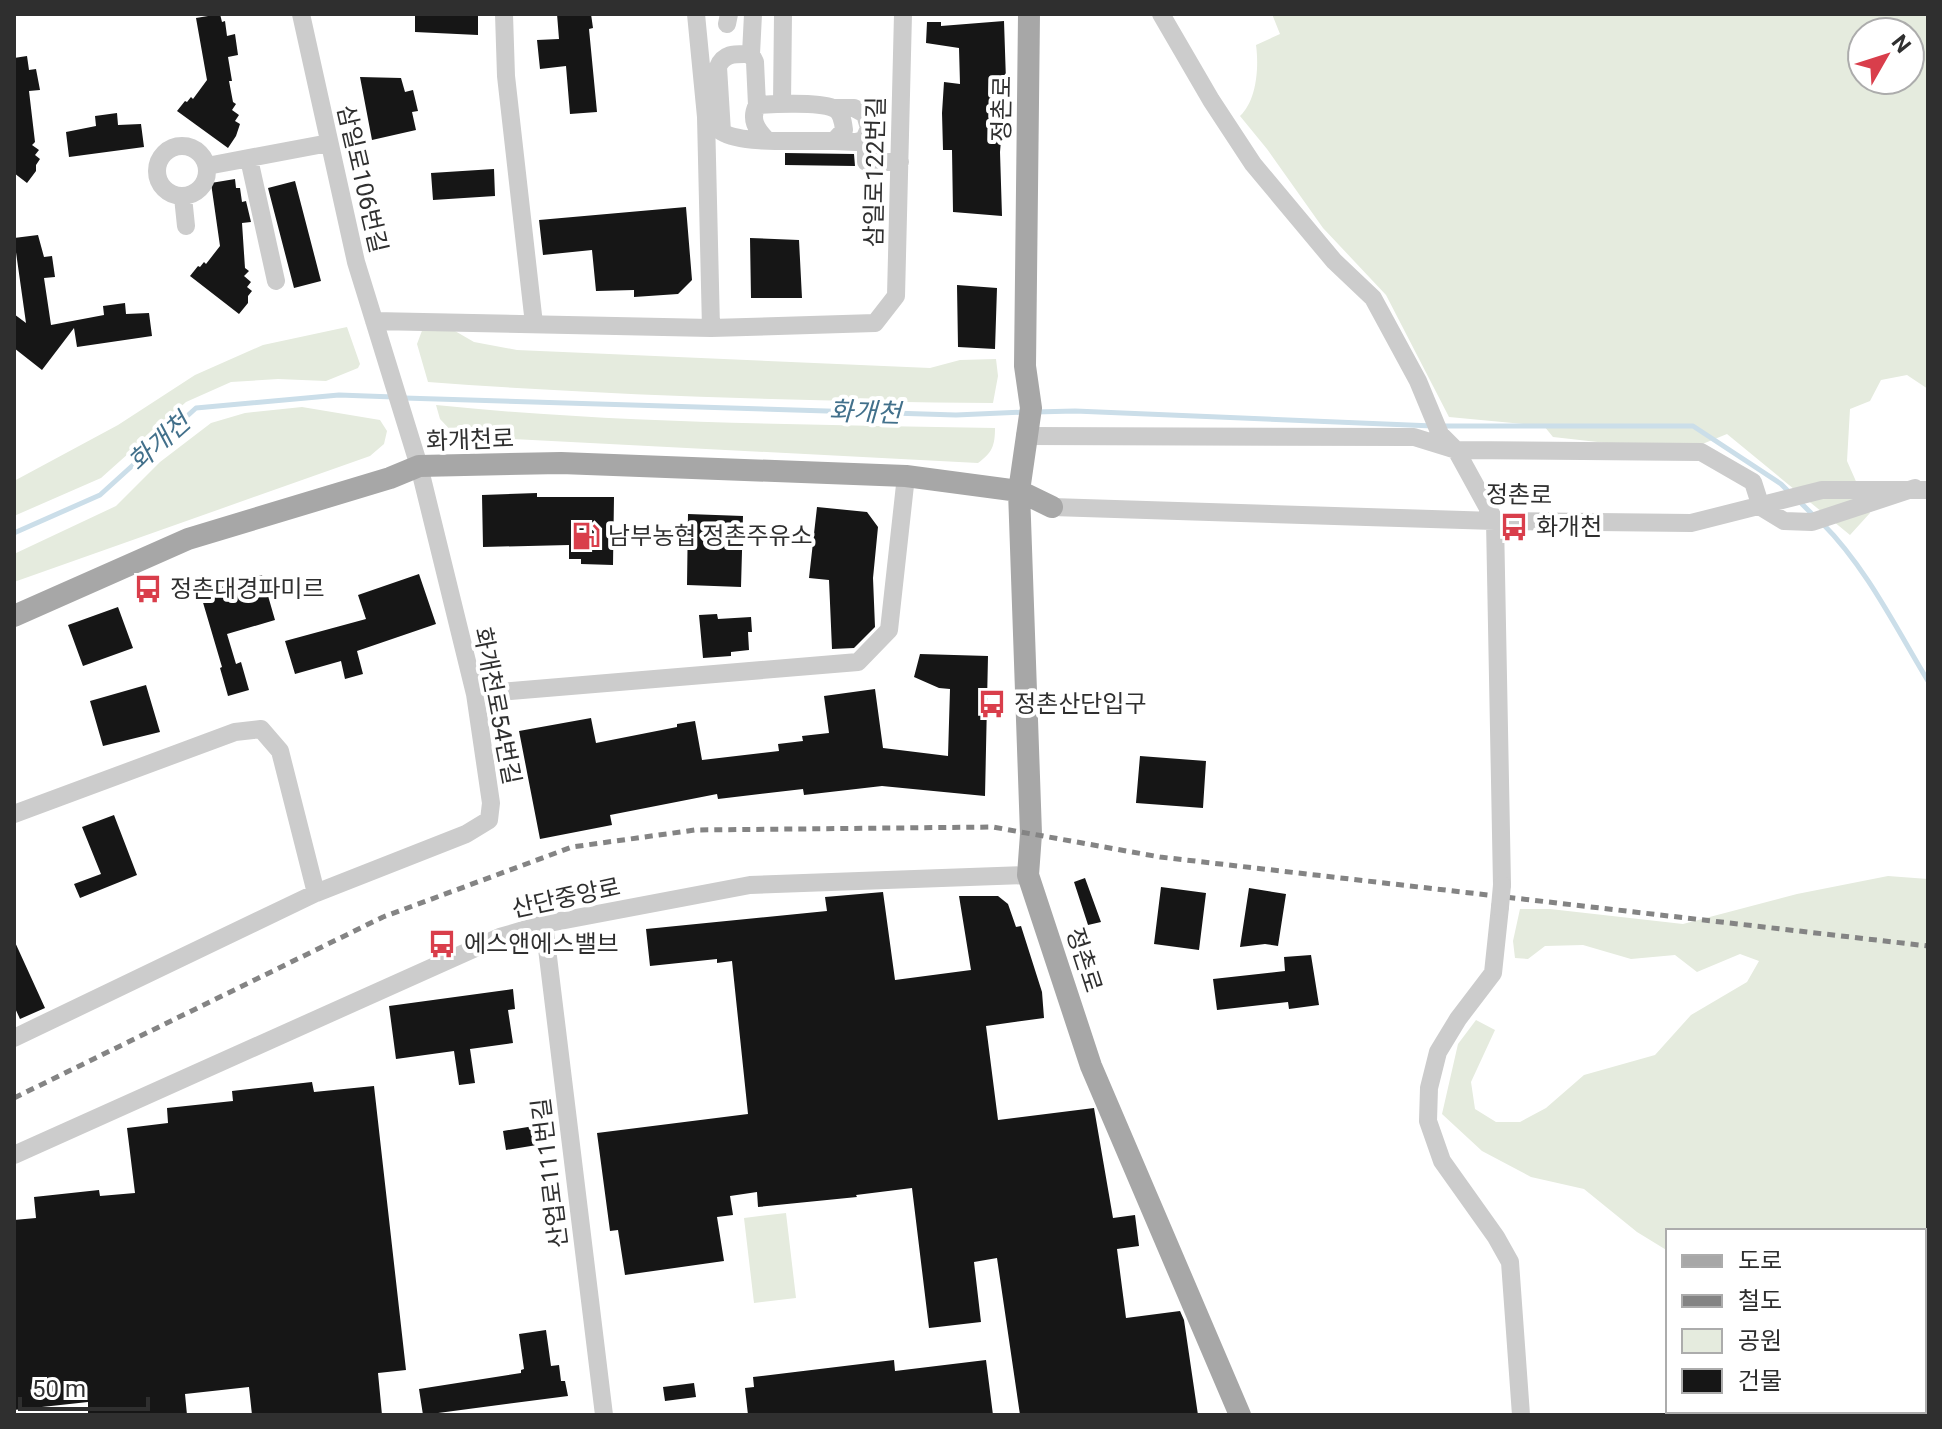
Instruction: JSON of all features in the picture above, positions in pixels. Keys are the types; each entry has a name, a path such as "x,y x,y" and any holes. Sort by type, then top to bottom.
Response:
{"main road":[{"name":"정촌로","path":"1029,14 1025,366 1028,423 1019,491 1031,834 1028,875 1091,1066 1240,1415"},
{"name":"화개천로","path":"14,616 188,539 390,478 416,458 906,476 1019,491"},
{"name":"정촌로","path":"1019,491 1052,507"}],"street":[{"name":"삼일로106번길","path":"301,14 356,262 385,353"},
{"path":"504,14 506,76 534,324"},
{"path":"374,321 711,328 706,117 696,14"},
{"path":"730,17 753,14 751,54 755,62 756,129 766,139"},
{"path":"782,104 783,14"},
{"name":"삼일로122번길","path":"711,328 875,323 896,296 903,14"},
{"path":"1161,14 1253,164 1334,261 1373,298 1418,381 1440,434 1456,450 1495,521 1502,885 1493,973 1458,1019 1438,1052 1429,1088 1428,1121 1442,1161 1510,1262 1521,1415"},
{"path":"741,139 756,114 782,104 854,108 865,114 869,128 864,140 856,142 741,139 722,132 718,67 721,59 731,54 751,54"},
{"path":"833,108 841,114 844,130 834,141"},
{"path":"169,128 171,148"},
{"path":"866,135 866,162 900,162"},
{"path":"207,166 329,143"},
{"path":"179,146 193,148 200,153 207,166 207,175 199,191 183,197 166,192 150,179 156,172 160,158 171,148 179,146"},
{"path":"249,159 276,281"},
{"path":"183,197 186,226"},
{"name":"화개천로54번길","path":"14,1038 316,893 466,834 489,820 491,803 475,694 416,458 385,353"},
{"path":"1028,423 1414,437 1456,450 1701,452 1753,482 1761,507 1784,521 1812,522 1836,512 1921,489"},
{"path":"475,694 858,662 889,630 906,476"},
{"name":"정촌로","path":"1052,507 1495,521 1691,523 1822,490 1921,489"},
{"path":"14,814 235,732 261,729 280,751 316,893"},
{"name":"산단중앙로","path":"14,1155 500,937 544,924 750,885 1028,875"},
{"name":"산업로111번길","path":"544,924 604,1415"}],"green space":[{"path":"1272,14 1928,14 1928,389 1907,375 1881,380 1870,401 1850,409 1847,461 1870,513 1850,535 1727,434 1695,447 1660,449 1553,437 1544,426 1449,417 1386,295 1323,228 1240,116 1250,101 1256,83 1256,45 1280,34"},
{"path":"347,327 360,364 358,368 326,381 278,379 231,382 186,402 101,478 14,516 14,481 118,425 195,375 263,345"},
{"path":"423,328 455,331 474,342 517,350 930,368 960,360 996,359 998,376 993,403 710,397 428,382 417,344"},
{"path":"436,405 645,420 995,428 995,434 992,448 978,463 456,436 440,419"},
{"path":"302,407 380,420 387,431 384,444 370,456 14,582 14,554 116,506 160,462 211,423 245,413"},
{"path":"1888,876 1928,879 1928,1312 1926,1229 1666,1229 1666,1250 1637,1232 1584,1189 1531,1177 1482,1151 1442,1114 1458,1044 1476,1020 1495,1030 1471,1082 1475,1109 1496,1122 1520,1122 1546,1108 1584,1075 1655,1055 1691,1015 1747,982 1759,961 1740,954 1697,972 1675,955 1631,959 1583,945 1545,946 1528,959 1515,958 1513,941 1520,909 1550,909 1683,924 1797,894"},
{"path":"786,1213 796,1298 754,1303 744,1218"}],"building":[{"path":"220,14 222,22 225,21 227,36 235,34 238,55 228,57 232,81 229,81 236,104 232,110 239,115 235,121 240,124 228,148 177,111 185,101 191,97 193,99 207,80 196,18"},
{"path":"415,14 478,14 478,35 415,32"},
{"path":"557,14 591,14 593,28 589,29 597,112 570,114 566,66 540,69 537,40 559,39"},
{"path":"1004,21 1006,81 1000,152 1002,216 953,212 952,150 943,150 942,113 944,82 960,84 959,48 926,43 927,22 941,22 941,26"},
{"path":"27,56 29,70 36,69 40,90 29,91 35,142 32,145 39,150 35,155 40,159 27,183 14,173 14,58"},
{"path":"360,77 401,78 405,92 413,90 418,111 412,112 416,130 372,140"},
{"path":"117,113 118,125 141,124 144,147 69,157 66,132 96,126 95,116"},
{"path":"785,153 854,154 855,166 785,165"},
{"path":"494,169 495,196 433,200 431,173"},
{"path":"235,179 242,202 246,201 251,222 242,223 245,268 249,271 244,276 251,282 247,287 252,291 248,303 239,314 190,276 198,266 204,262 206,264 220,246 211,183"},
{"path":"295,181 321,281 294,288 268,188"},
{"path":"686,207 692,280 678,294 634,297 634,290 596,291 592,250 543,255 539,220"},
{"path":"38,235 44,257 52,256 55,277 44,278 51,325 104,315 103,306 125,303 126,314 149,313 152,336 77,347 74,328 42,370 14,348 14,314 26,323 14,238"},
{"path":"750,238 799,240 802,298 751,298"},
{"path":"957,285 997,288 995,349 958,347"},
{"path":"537,493 537,497 614,497 613,565 581,564 581,559 569,559 569,545 483,547 482,495"},
{"path":"817,507 867,512 878,527 873,578 875,627 854,648 832,649 829,580 809,578"},
{"path":"688,514 743,516 741,587 687,585"},
{"path":"419,574 436,624 357,651 363,674 345,679 341,661 295,674 285,641 366,619 358,595"},
{"path":"262,575 275,620 227,634 236,664 241,662 249,690 228,696 199,589 217,584 218,588"},
{"path":"118,607 133,648 83,666 68,625"},
{"path":"717,614 718,619 751,617 749,650 731,652 731,656 703,658 699,615"},
{"path":"920,654 988,656 985,796 882,786 804,795 803,789 718,799 717,794 610,815 612,825 540,839 519,731 591,718 596,743 695,721 702,760 779,751 778,744 803,741 802,736 829,733 824,696 875,689 883,748 948,756 950,689 939,688 914,677"},
{"path":"146,685 160,732 103,746 90,701"},
{"path":"1140,756 1206,761 1203,808 1136,803"},
{"path":"114,815 137,875 80,898 74,884 101,874 82,827"},
{"path":"1085,878 1101,922 1088,925 1074,882"},
{"path":"1161,887 1206,893 1199,950 1154,944"},
{"path":"1249,888 1286,894 1278,946 1240,947"},
{"path":"883,892 895,980 971,970 959,896 998,896 1008,904 1016,927 1021,926 1042,992 1044,1018 986,1026 998,1120 1094,1108 1113,1218 1135,1215 1139,1246 1117,1249 1126,1318 1180,1311 1184,1320 1198,1415 1020,1415 997,1258 974,1262 981,1322 929,1328 912,1188 758,1207 757,1192 730,1196 733,1215 717,1217 724,1261 625,1275 618,1230 610,1231 597,1133 748,1114 732,961 717,963 717,959 650,966 646,929 827,911 825,897"},
{"path":"14,940 45,1008 20,1019 14,1006"},
{"path":"1311,955 1319,1005 1289,1009 1288,1002 1217,1010 1213,979 1285,971 1284,957"},
{"path":"513,989 515,1009 508,1010 513,1043 470,1049 475,1083 459,1085 454,1051 396,1059 389,1006"},
{"path":"312,1082 314,1092 374,1086 406,1370 378,1373 382,1415 252,1415 249,1387 185,1394 187,1415 88,1415 88,1402 14,1410 14,1220 36,1218 34,1197 99,1190 100,1196 135,1193 127,1128 168,1123 167,1108 233,1101 232,1091"},
{"path":"534,1126 537,1145 506,1150 503,1131"},
{"path":"546,1330 551,1366 559,1365 561,1381 565,1381 568,1396 423,1415 419,1389 521,1373 524,1369 519,1334"},
{"path":"894,1360 895,1371 986,1360 993,1415 748,1415 745,1388 754,1387 753,1377"},
{"path":"694,1383 696,1397 665,1401 663,1387"}],"waterway":[{"name":"화개천","path":"14,533 100,495 196,408 339,395 394,397"},
{"name":"화개천","path":"404,398 956,415 1025,412"},
{"name":"화개천","path":"1035,412 1075,411 1433,426"},
{"name":"화개천","path":"1443,426 1693,426 1781,484 1791,494"},
{"name":"화개천","path":"1799,501 1814,516"},
{"name":"화개천","path":"1822,523 1866,578 1928,681"}],"railway":[{"path":"14,1098 383,917 572,847 695,830 993,827 1160,857 1928,946"}],"place":[{"name":"화개천","path":"1514,527"},
{"name":"남부농협 정촌주유소","path":"586,536"},
{"name":"정촌대경파미르","path":"148,589"},
{"name":"정촌산단입구","path":"992,704"},
{"name":"에스앤에스밸브","path":"442,944"}]}
